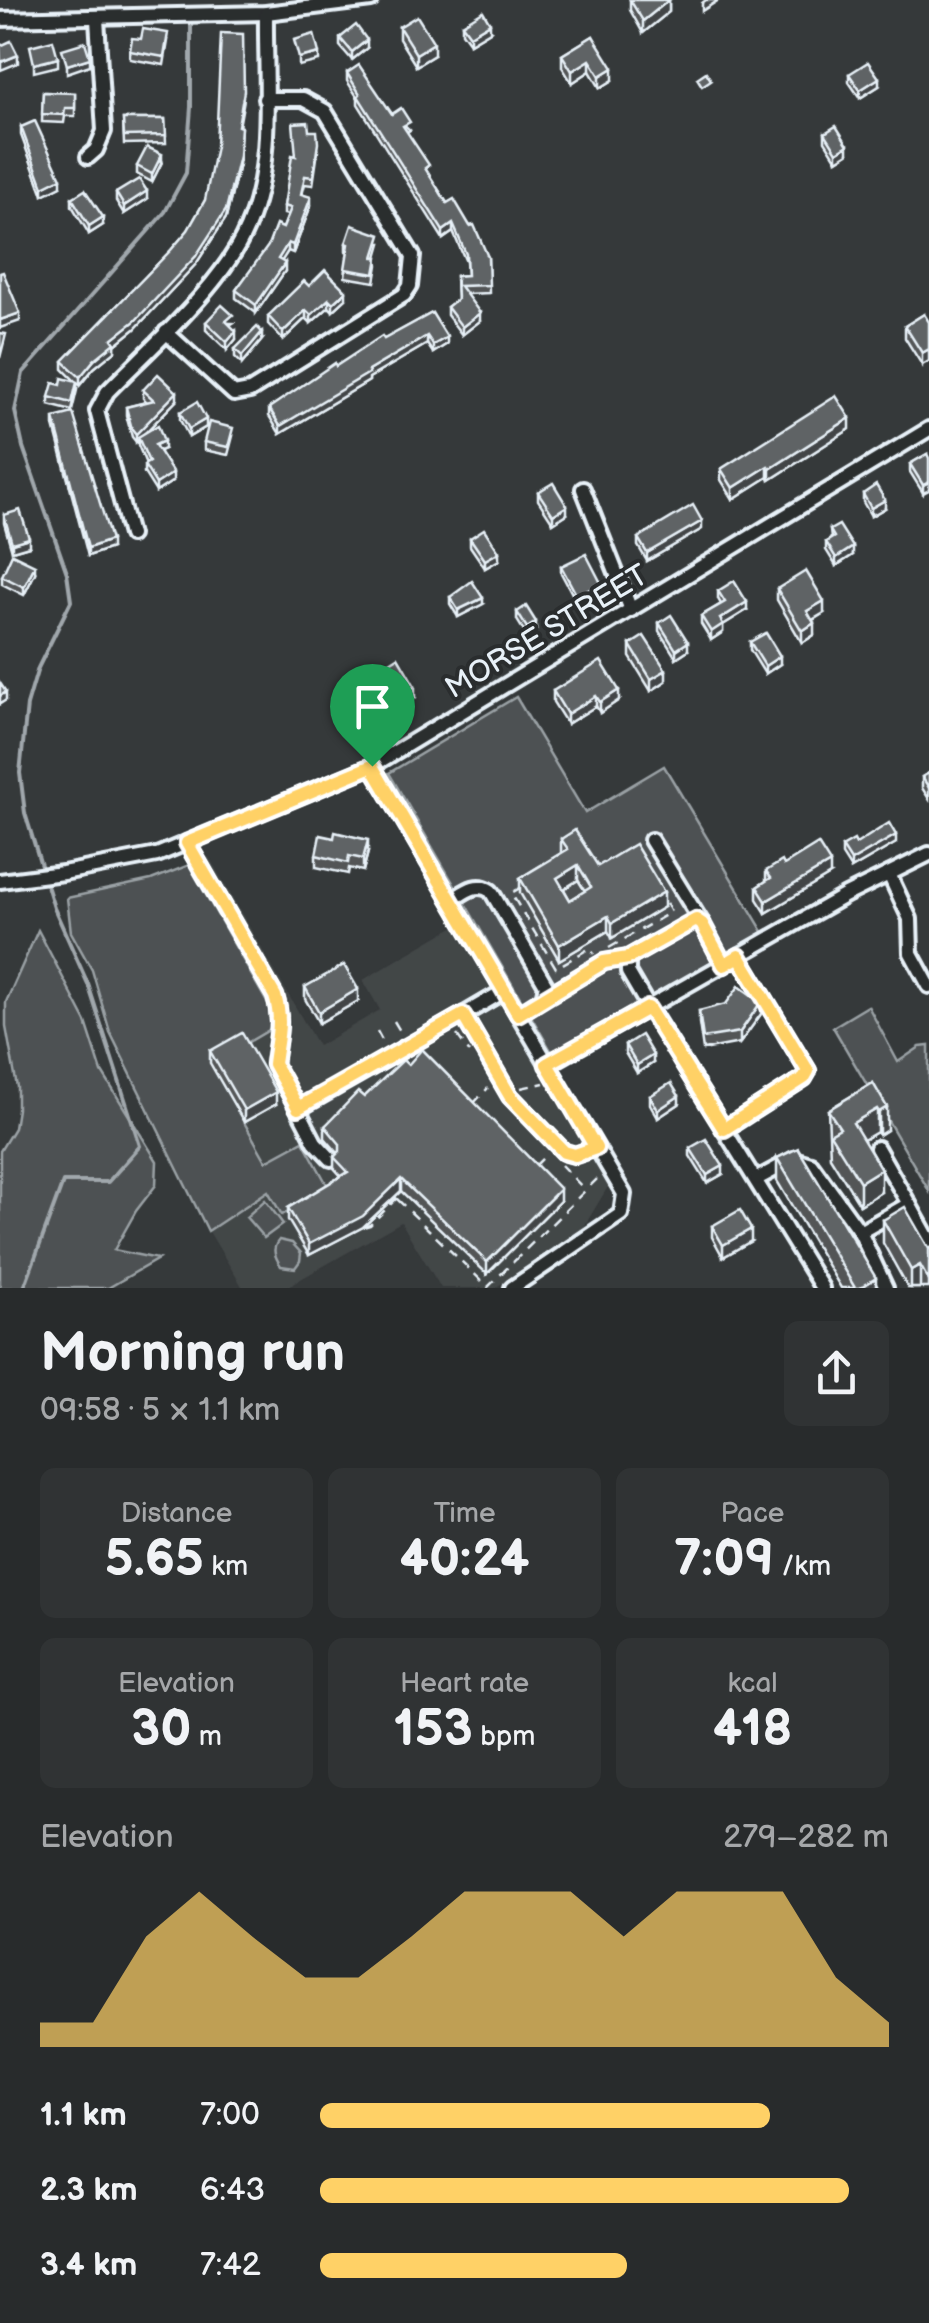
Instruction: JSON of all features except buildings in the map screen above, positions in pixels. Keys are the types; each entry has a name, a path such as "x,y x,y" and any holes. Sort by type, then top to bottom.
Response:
{"street":[{"path":"0,19 266,13 371,0"},
{"path":"130,535 97,411 107,392 229,262 247,229 262,172 266,13"},
{"path":"88,157 96,150 104,131 98,19"},
{"path":"166,332 234,394 250,391 404,295 410,286 413,256 325,112 303,99 265,99"},
{"name":"MORSE STREET","path":"6,880 157,855 372,766 929,429"},
{"path":"583,489 631,610"},
{"path":"372,766 624,1194 622,1214 512,1288"},
{"path":"652,840 724,965"},
{"path":"187,843 275,996 282,1016 274,1064 314,1142 332,1159"},
{"path":"547,1064 929,854"},
{"path":"889,874 910,919 911,952 929,986"},
{"path":"452,900 474,887 484,886 491,891 546,985 543,998"},
{"path":"518,1014 604,962 628,958 688,923 696,920 702,924"},
{"path":"724,1129 804,1078 808,1071 739,956"},
{"path":"628,958 628,972 648,1008 822,1288"},
{"path":"298,1108 504,991"},
{"path":"463,1015 510,1096 564,1152 575,1155 596,1148"},
{"path":"877,1148 929,1240"},
{"path":"757,1179 794,1159 811,1164 860,1232 886,1288"},
{"path":"860,1232 909,1204"}],"path":[{"path":"524,886 511,894 556,968 590,948 596,956 671,912 662,896"},
{"path":"593,940 601,953"},
{"path":"394,1020 404,1036"},
{"path":"453,1030 473,1058"},
{"path":"376,1031 386,1046"},
{"path":"521,1088 546,1082"},
{"path":"468,1108 489,1087"},
{"path":"530,1170 548,1152 543,1147"},
{"path":"580,1168 561,1165 585,1190"},
{"path":"397,1198 488,1286 599,1176"},
{"path":"363,1228 403,1192"}],"shaded area":[{"path":"516,697 585,813 664,766 764,933 553,1054 389,773"},
{"path":"209,857 318,1046 380,1010 363,980 455,926 609,1185 582,1230 495,1288 441,1288 401,1222 285,1288 243,1288 208,1230 110,1032 92,970 71,932 67,898 151,880"},
{"path":"189,865 273,1013 274,1027 211,1064 266,1161 303,1141 329,1188 282,1215 268,1191 208,1231 110,1032 92,970 71,932 67,898 151,880"},
{"path":"38,930 86,1022 102,1072 157,1161 156,1185 114,1250 158,1259 108,1288 0,1288 0,1151 14,1128 17,1109 6,1002"},
{"path":"868,1006 898,1062 920,1047 929,1046 929,1191 833,1027"},
{"path":"265,1200 283,1224 264,1238 246,1217"},
{"path":"279,1240 292,1243 301,1253 295,1268 279,1263 275,1250"}],"waterway":[{"path":"24,1288 63,1182 108,1182 140,1146 88,984 54,908 25,813 20,773 27,705 38,668 71,601 67,573 23,447 15,411 23,373 165,212 186,173 191,20"}],"route":[{"path":"372,766 518,1014 604,962 628,958 696,920 724,965 739,956 808,1071 804,1078 724,1129 648,1008 547,1064 596,1148 575,1155 564,1152 510,1096 463,1015 298,1108 274,1064 282,1016 275,996 187,843 372,766"}]}
